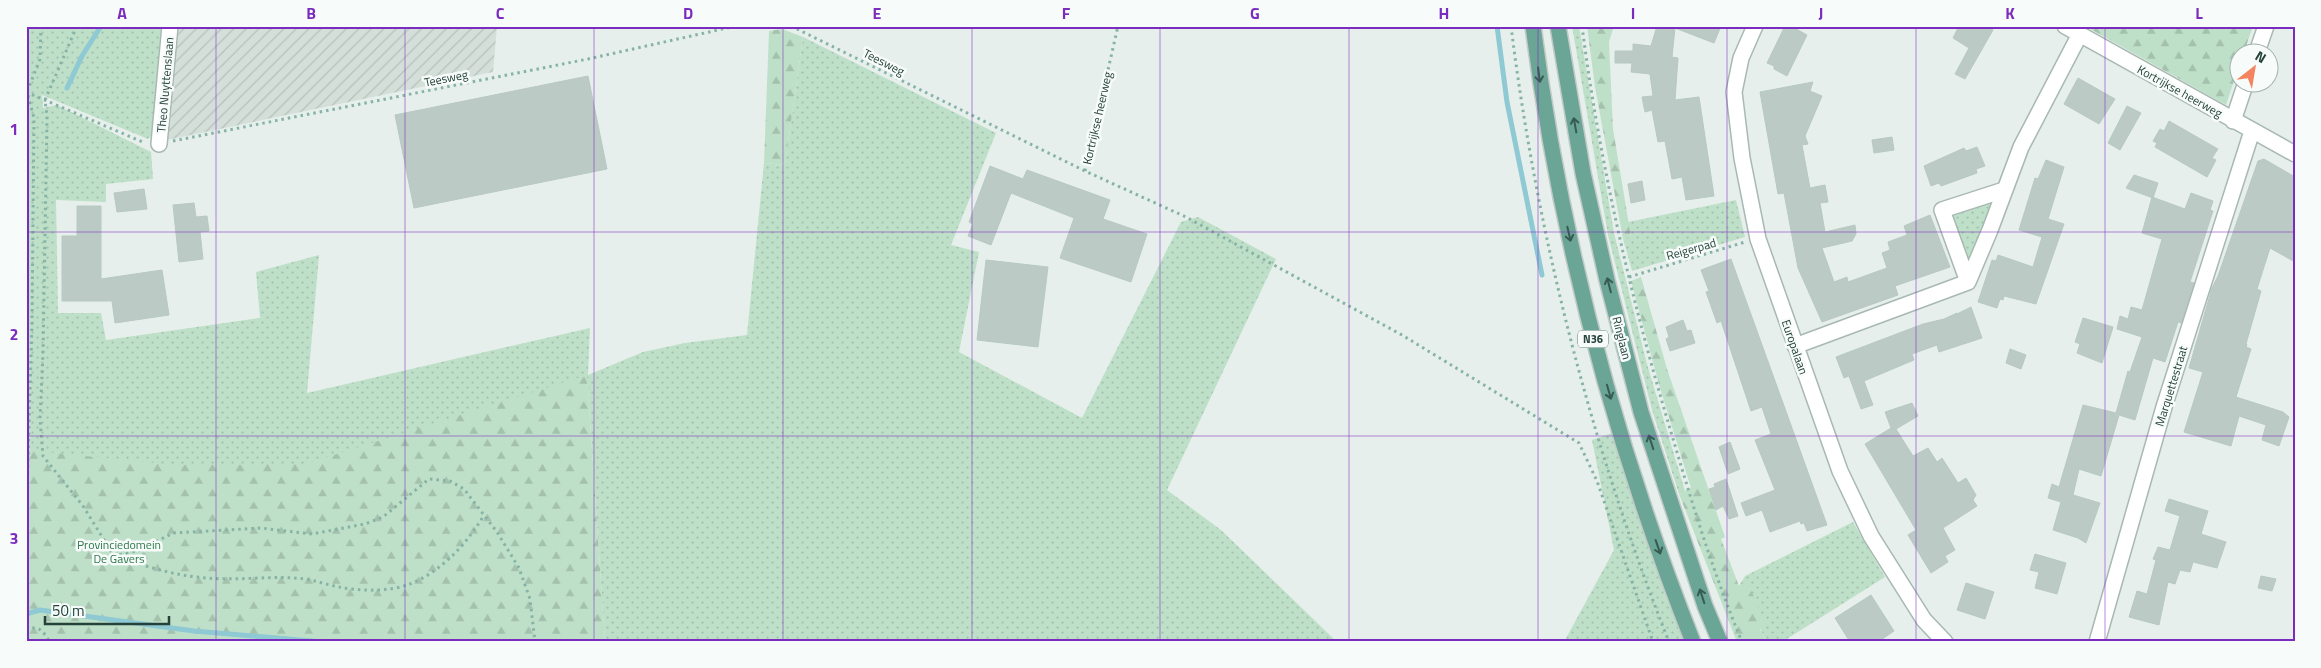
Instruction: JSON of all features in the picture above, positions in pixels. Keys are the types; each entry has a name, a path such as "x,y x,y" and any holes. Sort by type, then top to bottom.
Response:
{"main road":[{"name":"N36","path":"1533,26 1544,106 1568,229 1594,340 1632,470 1673,591 1693,642"},
{"name":"Ringlaan","path":"1558,26 1583,174 1607,280 1641,412 1705,606 1720,642"}],"street":[{"name":"Theo Nuyttenslaan","path":"159,144 170,26"},
{"name":"Europalaan","path":"1755,26 1741,58 1734,92 1742,158 1758,239 1794,346 1840,471 1871,536 1924,620 1945,642"},
{"name":"Kortrijkse heerweg","path":"2066,26 2295,154"},
{"path":"2260,42 2266,26"},
{"path":"1794,346 1968,282 2021,147 2080,34"},
{"path":"2233,121 2243,92"},
{"name":"Marquettestraat","path":"2097,642 2164,408 2252,131"},
{"path":"1968,282 1942,210 2004,190"}],"path":[{"path":"26,526 34,118 28,103 27,92 40,59 41,26"},
{"path":"77,26 45,100 47,116 40,419 43,456 84,506 114,556 162,571 208,579 262,577 306,580 339,588 374,590 406,585 444,564 473,534 484,515"},
{"name":"Teesweg","path":"159,144 578,61 736,26"},
{"name":"Teesweg","path":"791,26 969,115"},
{"name":"Kortrijkse heerweg","path":"969,115 1085,171 1118,26"},
{"path":"1582,26 1609,188 1629,277 1657,386 1696,517 1742,642"},
{"path":"27,92 151,145 159,144"},
{"path":"1085,171 1186,217 1402,335 1578,443 1596,481 1653,642"},
{"name":"Reigerpad","path":"1629,277 1758,239"},
{"path":"114,556 140,550 173,533 262,528 312,534 365,524 383,516 429,478 450,481 464,489 484,515 519,568 530,599 535,642"},
{"path":"26,630 39,628 45,632 50,642"}],"shaded area":[{"path":"179,26 497,26 493,72 167,140"}],"green space":[{"path":"26,26 161,26 152,135 148,139 42,95 43,108 57,105 151,152 153,179 106,184 106,202 56,200 58,313 101,313 106,340 260,318 256,272 319,255 307,393 590,328 588,375 643,352 685,343 747,335 764,163 785,165 803,37 996,133 951,245 979,252 959,352 1082,418 1181,222 1198,217 1276,259 1167,490 1221,530 1337,642 605,642 587,375 416,642 26,642"},
{"path":"1572,26 1579,26 1614,233 1647,364 1685,491 1679,494 1652,410 1608,235"},
{"path":"1587,26 1614,26 1609,42 1613,129 1631,237 1623,239 1595,87"},
{"path":"2085,26 2253,26 2247,42 2228,42 2228,92 2230,92 2226,105"},
{"path":"782,29 803,37 785,165 764,163 769,31"},
{"path":"1992,199 1971,262 1968,260 1952,218 1953,212"},
{"path":"1736,200 1745,237 1632,271 1623,239 1631,236 1628,222"},
{"path":"1641,277 1667,369 1725,537 1721,539 1739,586 1745,576 1765,623 1760,629 1766,642 1737,642 1679,494 1691,488 1660,388 1631,281"},
{"name":"Provinciedomein De Gavers","path":"587,375 605,642 242,642 211,638 209,642 26,642 26,450 175,465 305,464"},
{"path":"1612,433 1665,594 1684,642 1564,642 1614,550 1592,440"},
{"path":"1853,522 1885,577 1782,642 1766,642 1745,576"}],"building":[{"path":"1657,26 1721,26 1714,43 1675,28 1672,57 1678,58 1675,100 1699,97 1714,196 1686,200 1682,177 1672,179 1665,141 1658,142 1652,110 1645,112 1642,97 1653,96 1650,74 1631,72 1632,63 1615,63 1615,51 1633,51 1633,44 1651,46"},
{"path":"1785,26 1791,26 1807,35 1787,76 1767,63"},
{"path":"1959,26 1986,26 1993,30 1965,79 1955,74 1969,48 1953,38"},
{"path":"588,76 607,169 414,208 395,115"},
{"path":"2078,78 2115,99 2099,124 2064,104"},
{"path":"1813,82 1810,91 1822,96 1805,136 1808,144 1802,145 1810,188 1825,185 1828,202 1820,203 1825,232 1855,225 1856,234 1852,241 1822,248 1834,282 1847,277 1848,282 1887,268 1882,253 1890,250 1888,242 1907,235 1904,226 1930,215 1950,267 1895,286 1898,295 1822,322 1798,268 1784,193 1778,194 1760,92"},
{"path":"2127,106 2141,113 2120,150 2108,143"},
{"path":"2169,121 2218,149 2212,158 2216,160 2207,177 2155,147 2157,143 2153,141 2160,129 2164,131"},
{"path":"1892,137 1894,150 1874,153 1872,140"},
{"path":"1977,147 1985,166 1976,169 1977,173 1941,186 1939,183 1931,186 1924,166 1964,148 1966,151"},
{"path":"2264,159 2295,177 2295,262 2270,248 2257,289 2261,291 2246,344 2246,347 2251,349 2236,397 2283,412 2289,417 2279,446 2262,440 2266,425 2239,416 2231,446 2184,432 2203,372 2189,368 2212,288 2218,276 2258,161"},
{"path":"2046,160 2064,167 2048,219 2064,224 2036,304 2004,296 2003,300 2000,299 1997,308 1978,302 1992,260 1996,261 1998,255 2033,267 2042,237 2019,230 2035,178 2038,179"},
{"path":"990,166 1023,179 1027,170 1110,200 1103,219 1147,234 1131,282 1060,258 1074,218 1011,193 991,245 968,236 973,224 969,222"},
{"path":"2134,175 2158,183 2153,198 2126,188"},
{"path":"1642,181 1645,200 1631,203 1628,184"},
{"path":"144,189 147,209 117,212 114,193"},
{"path":"2191,193 2213,201 2210,210 2213,211 2190,282 2194,283 2181,323 2178,322 2165,362 2153,358 2135,420 2119,415 2101,476 2079,469 2073,495 2100,503 2086,543 2078,538 2053,530 2061,502 2048,498 2052,484 2059,487 2083,405 2116,413 2128,371 2130,372 2142,337 2117,329 2120,316 2128,319 2131,307 2142,310 2162,239 2142,233 2152,197 2185,209"},
{"path":"194,203 196,217 207,216 209,231 200,232 203,259 179,262 173,205"},
{"path":"77,206 101,206 101,279 162,270 169,315 115,323 112,301 62,301 62,236 77,236"},
{"path":"1731,259 1827,525 1807,531 1804,523 1801,524 1800,521 1770,532 1762,510 1746,516 1741,503 1775,490 1755,440 1771,434 1762,407 1751,411 1721,321 1717,323 1706,292 1709,291 1701,270"},
{"path":"986,260 1048,267 1038,347 977,340"},
{"path":"1971,307 1982,338 1939,352 1937,345 1912,354 1914,360 1864,381 1873,405 1861,409 1849,376 1844,378 1836,357 1923,324 1944,319"},
{"path":"2083,318 2113,327 2102,363 2077,353 2080,344 2075,342"},
{"path":"1683,320 1687,331 1691,330 1695,343 1670,351 1666,339 1669,337 1666,327"},
{"path":"2010,349 2026,355 2021,369 2006,363"},
{"path":"1912,403 1918,416 1896,429 1913,456 1928,448 1937,462 1942,458 1958,483 1966,478 1976,495 1973,500 1977,506 1943,528 1955,550 1945,556 1948,562 1931,573 1908,535 1916,530 1865,444 1891,428 1885,412"},
{"path":"1730,442 1740,469 1728,474 1719,447"},
{"path":"1726,479 1738,516 1729,519 1723,506 1716,510 1709,489 1715,487 1714,484"},
{"path":"2169,499 2208,511 2201,534 2226,542 2217,568 2193,562 2190,572 2180,570 2175,584 2168,582 2159,625 2129,617 2137,591 2147,594 2156,560 2153,559 2158,547 2170,550 2180,516 2165,511"},
{"path":"2035,554 2066,563 2057,594 2035,588 2039,572 2030,570"},
{"path":"2261,576 2276,579 2272,591 2258,588"},
{"path":"1966,583 1994,592 1985,619 1957,610"},
{"path":"1871,595 1894,631 1878,642 1850,642 1835,618"}],"waterway":[{"path":"67,88 82,56 101,26"},
{"path":"1497,26 1507,102 1542,275"},
{"path":"26,614 40,610 194,631 323,642"}]}
